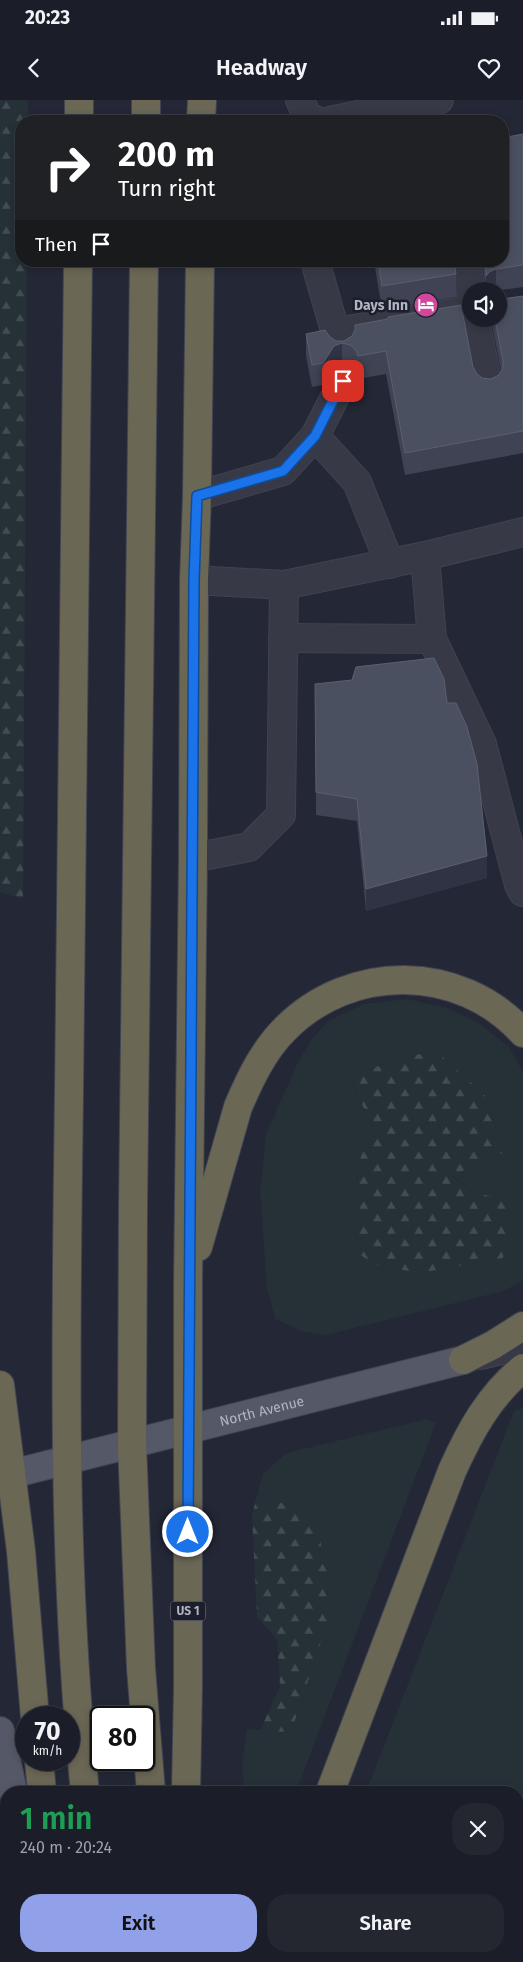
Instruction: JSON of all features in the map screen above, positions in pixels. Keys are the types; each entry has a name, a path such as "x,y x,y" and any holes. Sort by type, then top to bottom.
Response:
{"highway":[{"path":"79,100 79,115"},
{"path":"146,100 146,115"},
{"path":"201,115 202,100"},
{"path":"78,267 66,1304 68,1460 74,1652 85,1786"},
{"path":"144,267 132,1444 141,1668 151,1786"},
{"name":"US 1","path":"186,1786 194,580 200,267"},
{"path":"188,1282 238,1107 247,1085 268,1049 285,1029 301,1015 340,993 361,985 407,979 446,985 475,996 496,1009 523,1033"},
{"path":"463,1360 493,1345 523,1326"},
{"path":"332,1786 455,1463 475,1424 487,1406 523,1368"},
{"path":"0,1385 6,1475 21,1551 34,1706"},
{"path":"40,1771 41,1786"}],"main road":[{"name":"North Avenue","path":"6,1475 463,1360"},
{"path":"0,1732 12,1786"}],"street":[{"path":"300,100 306,115"},
{"path":"354,115 401,103 439,100"},
{"path":"317,267 338,341 462,312"},
{"path":"467,267 469,282"},
{"path":"477,327 488,386"},
{"path":"197,496 283,471 315,436 343,381"},
{"path":"315,436 357,482 390,564"},
{"path":"194,580 284,585 390,564 523,532"},
{"path":"425,556 432,639 482,744 519,885 523,892"},
{"path":"193,858 249,847 280,815 284,585"},
{"path":"283,638 432,639"},
{"name":"North Avenue","path":"463,1360 523,1345"}],"green space":[{"path":"0,100 28,100 28,115 15,115 15,267 27,267 23,899 0,892"},
{"path":"407,999 448,1008 479,1023 509,1047 523,1072 523,1279 520,1283 500,1292 326,1335 301,1331 275,1319 267,1288 260,1192 266,1134 298,1062 312,1039 328,1021 364,1004","holes":["435,1050 488,1098 502,1153 452,1175 474,1193 511,1200 356,1192 361,1154 376,1134 349,1078 387,1063"]},
{"path":"435,1050 488,1098 502,1153 452,1176 474,1193 511,1200 503,1258 419,1273 373,1264 357,1252 356,1192 361,1154 376,1134 349,1077 387,1063"},
{"path":"523,1408 523,1786 368,1786 514,1411"},
{"path":"427,1419 436,1423 298,1786 244,1786 242,1763 247,1729 291,1732 312,1513 257,1495 263,1474 286,1453"},
{"path":"257,1495 312,1513 336,1596 291,1732 260,1731 280,1686 277,1640 257,1617 252,1516"}],"building":[{"path":"523,134 523,265 496,269 489,272 486,276 486,267 509,267 509,137"},
{"path":"379,267 455,267 456,274 382,286"},
{"path":"523,296 523,431 405,453 386,351 358,356 356,350 350,345 342,343 334,346 323,363 312,365 306,334 325,330 336,341 344,341 352,336 355,325 388,319 388,317 461,305 462,327 465,327 473,367 482,378 491,379 499,375 503,368 497,327 507,327 507,298"},
{"path":"434,658 444,679 447,703 456,703 467,727 477,764 487,856 366,889 357,799 316,792 315,684 352,680 356,667"}],"place":[{"name":"Days Inn","path":"426,305"}],"route":[{"path":"188,1532 187,1412 194,580 197,496 283,471 315,436 343,381"}]}
